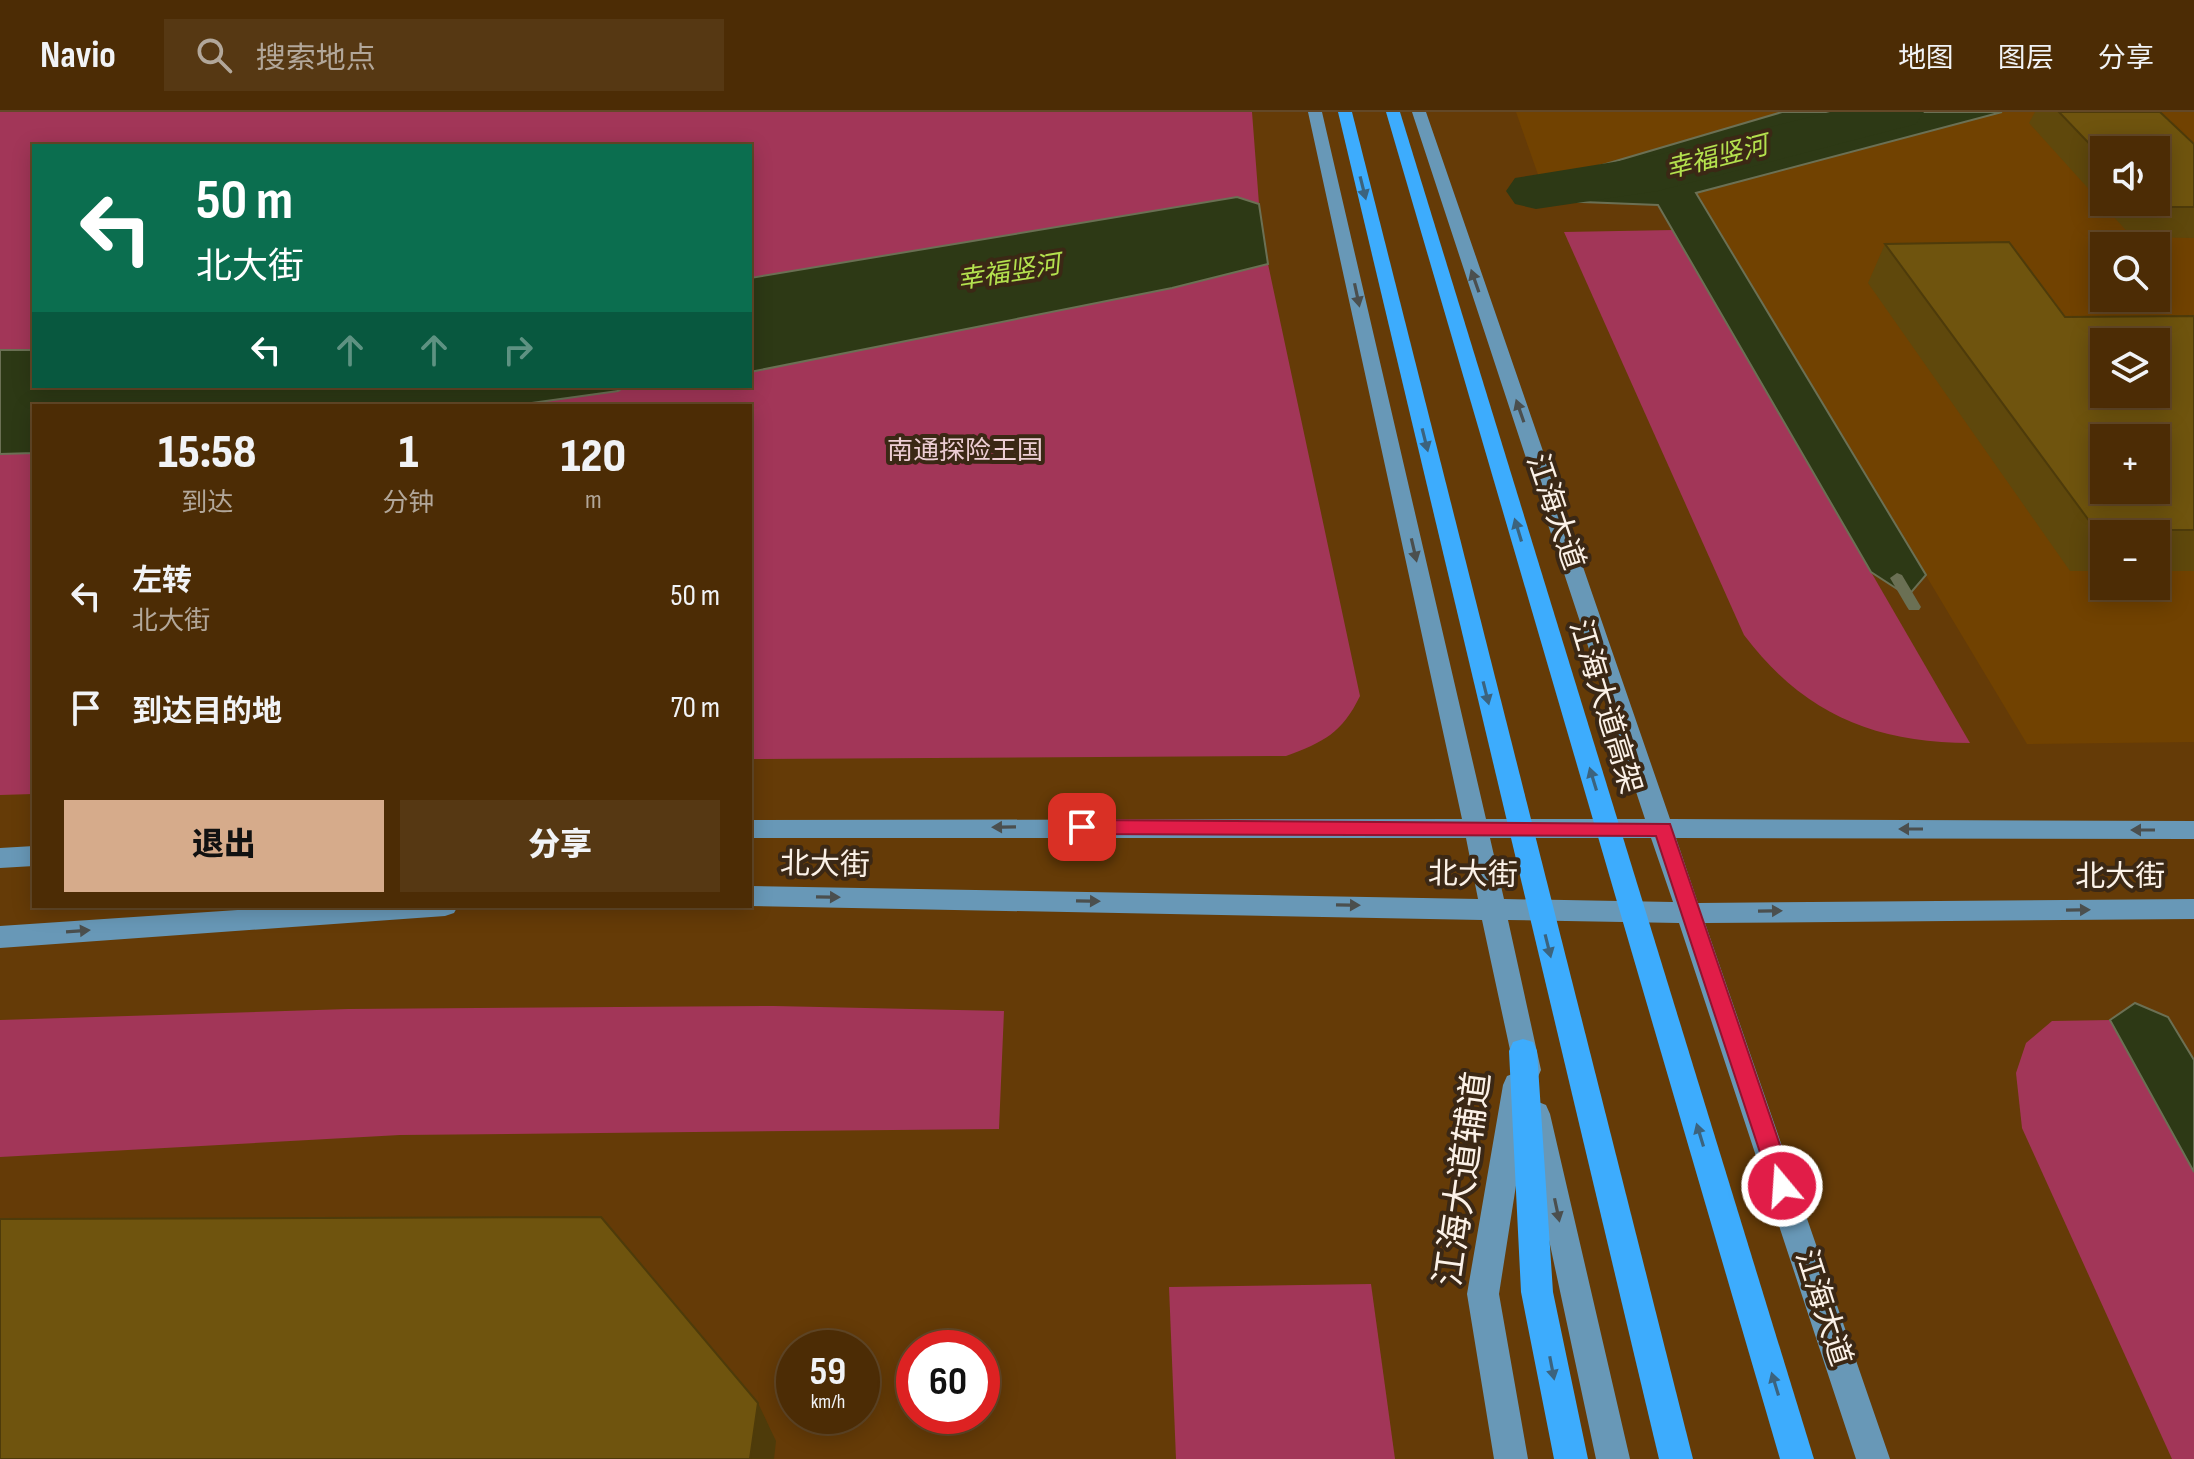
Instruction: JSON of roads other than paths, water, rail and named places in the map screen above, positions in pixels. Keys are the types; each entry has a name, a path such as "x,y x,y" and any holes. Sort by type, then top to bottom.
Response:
{"highway":[{"path":"1345,112 1676,1459"},
{"name":"江海大道高架","path":"1393,112 1797,1459"},
{"path":"1523,1051 1537,1292 1571,1459"}],"main road":[{"path":"1315,112 1455,729 1474,830 1613,1459"},
{"name":"江海大道","path":"1419,112 1692,913 1873,1459"},
{"name":"北大街","path":"752,829 2194,830"},
{"path":"0,858 32,856"},
{"name":"北大街","path":"752,896 1692,913 2194,909"},
{"path":"0,937 416,908"},
{"name":"江海大道辅道","path":"1511,1459 1483,1294 1523,1051"}],"water":[{"path":"1782,112 2002,112 1696,193 1926,575 1908,596 1871,572 1658,205 1557,201 1541,191 1541,183"},
{"path":"1237,197 1259,204 1268,264 1172,288 752,372 752,278"},
{"path":"0,350 32,350 32,388 623,388 524,404 32,404 32,453 0,454"},
{"path":"2135,1003 2168,1017 2194,1060 2194,1172 2110,1020"}],"waterway":[{"name":"幸福竖河","path":"1536,191 1658,173 1896,112"},
{"path":"1897,578 1914,607"}],"park label":[{"name":"南通探险王国","path":"965,451"}]}
